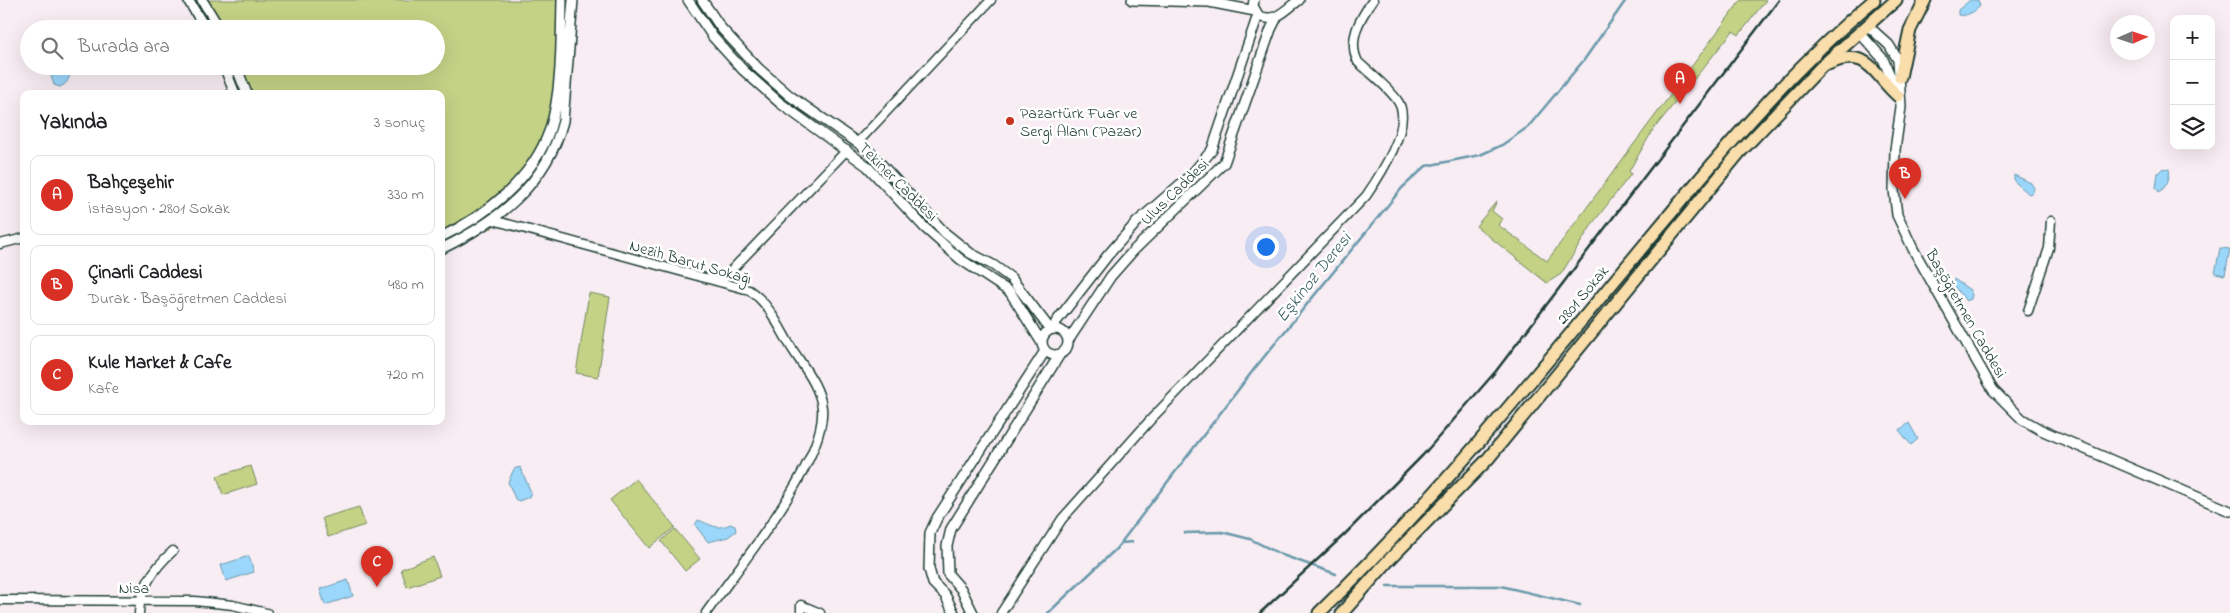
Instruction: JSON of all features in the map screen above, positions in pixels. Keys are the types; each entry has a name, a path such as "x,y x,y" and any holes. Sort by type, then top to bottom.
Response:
{"main road":[{"name":"2801 Sokak","path":"1319,613 1492,428 1729,144 1817,50 1874,0"},
{"path":"1847,24 1862,27 1884,0"},
{"name":"2801 Sokak","path":"1342,613 1387,562 1487,460 1739,153 1862,27 1896,0"},
{"path":"1900,77 1910,30 1925,0"},
{"path":"1822,66 1839,59 1851,58 1868,63 1899,102"},
{"path":"1330,613 1344,597 1349,583"}],"street":[{"path":"188,0 200,20"},
{"path":"202,0 214,20"},
{"path":"445,235 502,198 523,176 540,151 550,130 557,81 562,0"},
{"path":"445,247 492,220 507,209 546,165 559,136 567,91 573,0"},
{"name":"Tekiner Caddesi","path":"688,0 714,37 743,70 780,103 867,166 942,243 966,263 1010,292 1044,347"},
{"name":"Tekiner Caddesi","path":"702,0 721,28 765,74 790,96 858,142 876,157 945,233 970,253 993,265 1011,278 1052,329"},
{"path":"858,142 990,0"},
{"path":"1132,0 1214,1 1256,13 1268,19 1280,15 1299,0"},
{"path":"1254,0 1256,13"},
{"path":"1280,15 1284,0"},
{"path":"1001,613 1062,518 1153,417 1360,203 1378,178 1398,138 1402,111 1398,101 1358,62 1354,54 1353,45 1358,26 1372,0"},
{"name":"Ulus Caddesi","path":"954,613 945,595 933,583 929,568 930,533 937,518 1044,347 1044,335 1052,329 1108,255 1138,222 1191,175 1212,150 1256,13"},
{"name":"Ulus Caddesi","path":"973,613 962,589 948,574 946,562 951,529 1060,354 1066,349 1068,341 1111,276 1133,251 1224,162 1271,29 1280,15"},
{"path":"1862,27 1883,59 1894,82 1899,102"},
{"name":"Başöğretmen Caddesi","path":"1862,27 1880,35 1898,60 1900,77 1894,190 1897,215 1913,249 1993,390 2022,419 2041,430 2230,511"},
{"path":"228,75 233,90"},
{"path":"240,75 245,90"},
{"path":"720,282 847,150"},
{"path":"479,214 492,220"},
{"name":"Nezih Barut Sokağı","path":"492,220 749,290 759,296 818,392 822,415 819,433 804,469 766,529 706,613"},
{"path":"2028,311 2049,248 2051,222"},
{"path":"0,244 20,239"},
{"path":"1052,329 1065,333 1068,341"},
{"path":"1044,347 1052,355 1060,354"},
{"path":"139,613 139,601 152,574 173,550"},
{"name":"Nisa","path":"0,600 195,601 233,605 267,613"},
{"path":"801,613 802,605 820,613"}],"green space":[{"path":"191,0 565,0 560,116 539,160 492,228 445,242 445,90 243,90 236,75 445,75 445,20 204,20"},
{"path":"1741,0 1766,0 1739,35 1733,31 1653,130 1629,171 1631,174 1593,223 1561,274 1547,283 1476,226 1497,201 1492,211 1502,219 1498,225 1547,261"},
{"path":"589,293 610,297 598,377 576,373"},
{"path":"251,466 257,484 223,495 217,476"},
{"path":"636,479 675,527 649,548 610,500"},
{"path":"359,507 365,525 328,537 322,518"},
{"path":"675,529 700,559 685,571 661,541"},
{"path":"433,557 440,576 407,587 401,569"}],"water":[{"path":"1970,0 1978,0 1980,6 1970,13 1958,15 1958,10"},
{"path":"70,75 67,81 60,87 54,85 51,76"},
{"path":"2163,168 2169,169 2169,179 2159,192 2156,188 2158,173"},
{"path":"2014,175 2031,183 2034,188 2033,192 2029,194 2014,181"},
{"path":"2220,248 2230,249 2225,275 2215,273"},
{"path":"1954,279 1970,290 1971,299 1966,301 1953,285"},
{"path":"1909,423 1918,439 1911,445 1899,430"},
{"path":"520,467 531,492 529,497 519,501 515,499 508,482 514,469"},
{"path":"698,520 717,527 730,524 735,526 736,531 728,537 708,542 695,525"},
{"path":"249,556 254,572 226,581 221,565"},
{"path":"348,580 353,596 325,605 320,589"}],"waterway":[{"name":"Eşkinoz Deresi","path":"1048,613 1116,549 1255,368 1402,188 1426,166 1480,155 1502,145 1528,127 1584,60 1626,0"},
{"path":"1185,533 1222,532 1250,539 1282,555 1336,574"},
{"path":"1121,543 1132,542"},
{"path":"1387,586 1501,586 1580,605"}],"railway":[{"path":"1260,613 1345,534 1423,455 1496,371 1779,0"}],"place":[{"name":"Bahçeşehir","path":"1680,104"},
{"name":"Pazartürk Fuar ve Sergi Alanı (Pazar)","path":"1010,121"},
{"name":"Çinarli Caddesi","path":"1905,199"},
{"name":"Kule Market & Cafe","path":"377,587"}]}
